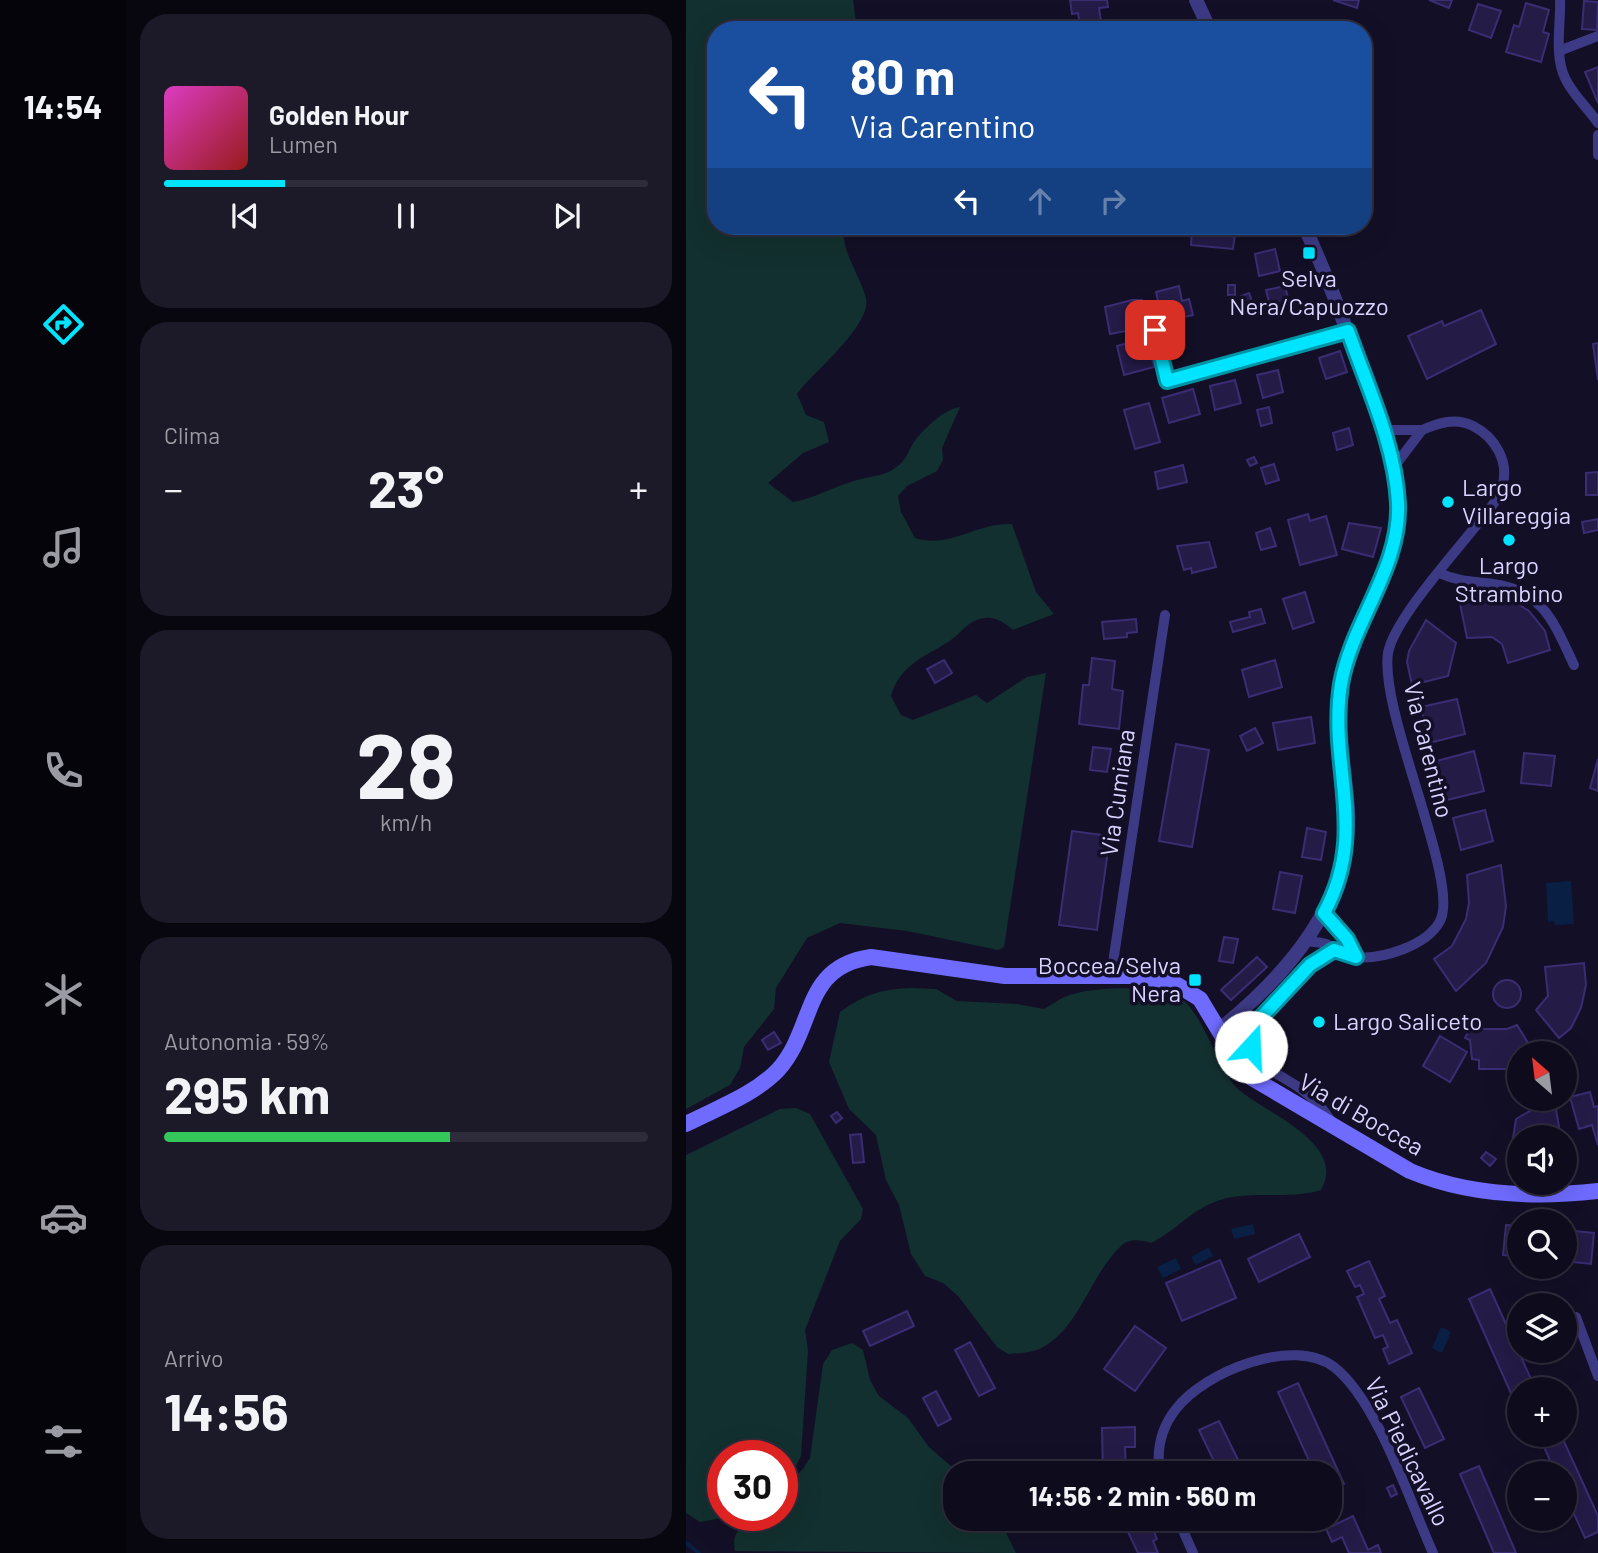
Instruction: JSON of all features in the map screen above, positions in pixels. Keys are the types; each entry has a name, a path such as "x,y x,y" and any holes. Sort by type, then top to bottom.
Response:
{"main road":[{"name":"Via di Boccea","path":"686,1124 755,1089 775,1073 799,1037 818,986 831,973 849,962 871,957 1005,976 1151,977 1179,984 1200,999 1241,1067 1252,1078 1410,1171 1447,1184 1505,1193 1598,1191"}],"street":[{"path":"1196,0 1206,21"},
{"path":"1560,0 1559,51 1566,81 1598,122"},
{"path":"1559,51 1598,36"},
{"path":"1598,135 1598,155"},
{"path":"1220,1029 1305,941 1324,913 1341,878 1346,839 1341,687 1355,633 1390,556 1398,507 1394,467 1382,430 1348,331 1308,235"},
{"path":"1155,330 1167,381 1348,331"},
{"name":"Via Carentino","path":"1305,941 1327,945 1356,957 1395,951 1432,932 1443,914 1438,873 1387,673 1388,652 1395,634 1497,497 1504,469 1494,442 1469,424 1446,422 1422,430 1382,430"},
{"path":"1394,467 1422,430"},
{"path":"1439,573 1461,583 1496,584 1531,595 1553,621 1574,665"},
{"name":"Via Cumiana","path":"1111,976 1166,615"},
{"path":"1324,913 1347,939 1356,957"},
{"path":"1333,1124 1323,1109 1303,1090 1261,1063 1253,1052 1249,1037 1254,1025 1310,965 1334,950"},
{"path":"1577,1320 1598,1377"},
{"name":"Via Piedicavallo","path":"1160,1461 1159,1448 1165,1428 1175,1409 1192,1392 1236,1369 1269,1356 1307,1356 1333,1367 1357,1392 1380,1434 1433,1553"},
{"path":"1183,1531 1193,1553"}],"green space":[{"path":"686,0 853,0 856,21 707,21 707,235 843,235 866,298 860,322 851,335 797,394 806,415 824,422 829,442 803,453 768,483 793,502 886,473 903,461 914,442 931,423 948,411 960,407 942,448 943,460 937,471 907,486 898,496 901,512 915,538 928,540 952,538 999,524 1012,524 1036,592 1054,614 1013,630 992,618 973,621 953,639 906,670 891,696 901,715 913,720 976,695 987,703 1027,677 1046,673 1004,947 998,950 907,931 840,923 807,938 776,988 774,1009 744,1047 740,1068 730,1085 686,1109"},
{"path":"912,988 936,989 957,1001 1017,1004 1044,1009 1067,996 1092,990 1154,990 1178,997 1187,1003 1195,1014 1224,1069 1239,1090 1300,1131 1314,1144 1323,1158 1326,1173 1321,1190 1220,1200 1201,1208 1151,1243 1135,1240 1124,1243 1111,1257 1077,1312 1057,1337 1036,1350 1008,1354 997,1347 958,1296 943,1283 925,1276 911,1254 899,1205 886,1180 876,1135 849,1109 829,1062 840,1012 874,994"},
{"path":"796,1108 810,1114 863,1209 861,1219 840,1241 805,1330 808,1351 801,1456 798,1462 798,1440 707,1440 707,1521 700,1522 686,1513 686,1155 780,1109"},
{"path":"852,1343 863,1350 870,1380 879,1396 908,1418 929,1447 945,1461 943,1461 943,1531 1005,1531 1016,1553 735,1551 734,1539 738,1531 798,1531 798,1474 810,1458 823,1364 832,1350"}],"water":[{"path":"1571,881 1574,924 1555,925 1554,921 1548,922 1546,883"},
{"path":"1253,1224 1255,1234 1234,1239 1231,1229"},
{"path":"1209,1247 1213,1256 1196,1265 1191,1257"},
{"path":"1176,1258 1181,1269 1163,1278 1157,1267"},
{"path":"1441,1327 1451,1332 1442,1353 1432,1348"}],"building":[{"path":"1070,0 1107,0 1108,7 1099,8 1101,21 1079,21 1078,13 1072,14"},
{"path":"1333,0 1359,0 1357,8"},
{"path":"1429,0 1452,0 1449,8"},
{"path":"1584,1 1598,2 1597,30 1582,29"},
{"path":"1526,3 1549,10 1543,32 1549,34 1541,62 1506,52 1514,25 1519,27"},
{"path":"1478,4 1501,11 1491,38 1469,30"},
{"path":"1598,67 1598,103 1585,72"},
{"path":"1192,235 1235,235 1233,249 1191,245"},
{"path":"1275,249 1280,271 1259,276 1255,254"},
{"path":"1228,285 1235,285 1235,295 1228,295"},
{"path":"1179,286 1182,301 1189,299 1193,315 1163,322 1156,292"},
{"path":"1285,286 1290,306 1271,311 1266,290"},
{"path":"1249,293 1253,304 1247,306 1250,312 1241,315 1238,306 1244,304 1241,296"},
{"path":"1142,300 1147,327 1110,334 1105,307"},
{"path":"1481,310 1496,344 1427,379 1408,336 1442,321 1444,326"},
{"path":"1147,338 1154,367 1124,375 1117,346"},
{"path":"1598,343 1598,380 1593,344"},
{"path":"1340,351 1347,372 1326,379 1319,358"},
{"path":"1278,370 1283,392 1263,398 1257,375"},
{"path":"1235,380 1241,403 1215,410 1210,386"},
{"path":"1193,389 1200,414 1169,423 1162,398"},
{"path":"1149,403 1160,442 1135,449 1124,410"},
{"path":"1269,407 1272,423 1261,426 1257,410"},
{"path":"1349,428 1353,445 1337,450 1333,433"},
{"path":"1254,457 1257,463 1250,466 1247,460"},
{"path":"1274,464 1279,480 1266,484 1261,468"},
{"path":"1183,465 1187,482 1158,489 1155,472"},
{"path":"1598,472 1598,495 1586,495 1586,473"},
{"path":"1308,514 1310,521 1326,516 1337,555 1300,565 1288,520"},
{"path":"1598,519 1598,530 1584,533 1582,522"},
{"path":"1349,523 1381,528 1373,557 1342,549"},
{"path":"1270,528 1276,546 1261,550 1256,533"},
{"path":"1209,542 1216,567 1192,573 1191,568 1184,570 1177,546"},
{"path":"1305,592 1314,622 1293,629 1283,599"},
{"path":"1482,594 1507,597 1529,611 1545,631 1550,650 1508,663 1502,644 1492,637 1467,638 1459,599"},
{"path":"1261,609 1265,623 1233,632 1230,622 1250,617 1249,612"},
{"path":"1136,619 1137,632 1127,633 1127,637 1104,639 1102,622"},
{"path":"1426,620 1456,643 1448,676 1412,685 1407,662 1409,651"},
{"path":"1092,658 1115,661 1112,689 1123,691 1119,729 1079,724 1083,685 1089,685"},
{"path":"944,660 952,673 935,683 927,669"},
{"path":"1275,660 1282,687 1249,697 1242,670"},
{"path":"1457,699 1465,734 1429,743 1421,707"},
{"path":"1311,717 1315,743 1278,750 1273,723"},
{"path":"1255,728 1263,743 1247,751 1240,736"},
{"path":"1176,744 1209,750 1192,847 1159,841"},
{"path":"1093,747 1111,749 1107,772 1090,770"},
{"path":"1474,751 1484,791 1443,801 1433,762"},
{"path":"1524,753 1555,756 1551,786 1521,783"},
{"path":"1598,759 1598,791 1590,788"},
{"path":"1485,810 1493,841 1461,850 1453,818"},
{"path":"1307,828 1326,832 1321,860 1302,857"},
{"path":"1072,831 1110,836 1097,930 1059,925"},
{"path":"1501,865 1506,906 1503,927 1486,963 1456,991 1434,959 1452,946 1466,919 1469,903 1467,875"},
{"path":"1280,872 1302,876 1295,913 1273,909"},
{"path":"1224,937 1238,939 1233,963 1219,961"},
{"path":"1257,957 1267,967 1231,1000 1221,990"},
{"path":"1584,963 1586,985 1581,1008 1571,1028 1559,1038 1536,1010 1548,996 1545,967"},
{"path":"1507,980 1517,984 1521,994 1517,1004 1507,1008 1497,1004 1493,994 1497,984"},
{"path":"1473,1022 1484,1029 1507,1029 1517,1025 1527,1041 1507,1041 1507,1069 1479,1069 1479,1060 1472,1059 1470,1040 1465,1038"},
{"path":"774,1032 781,1043 768,1050 762,1040"},
{"path":"1440,1036 1467,1052 1450,1082 1423,1066"},
{"path":"1590,1092 1594,1107 1598,1106 1598,1145 1592,1125 1579,1129 1574,1111 1577,1111 1577,1095"},
{"path":"1530,1111 1556,1111 1559,1125 1515,1125 1516,1119"},
{"path":"837,1112 842,1118 836,1123 831,1116"},
{"path":"861,1134 864,1162 853,1163 850,1135"},
{"path":"1486,1152 1496,1159 1490,1166 1481,1158"},
{"path":"1506,1225 1507,1225 1507,1256 1503,1255"},
{"path":"1577,1231 1594,1233 1591,1264 1577,1262"},
{"path":"1299,1234 1310,1257 1259,1282 1248,1259"},
{"path":"1220,1260 1236,1298 1182,1321 1166,1283"},
{"path":"1369,1261 1385,1296 1379,1299 1390,1323 1397,1320 1412,1353 1389,1364 1383,1349 1388,1347 1383,1335 1375,1338 1357,1297 1364,1294 1360,1285 1355,1287 1347,1271"},
{"path":"1490,1289 1507,1326 1507,1363 1524,1363 1530,1377 1507,1377 1507,1384 1469,1299"},
{"path":"907,1311 914,1326 870,1346 863,1331"},
{"path":"1135,1326 1166,1348 1135,1391 1104,1369"},
{"path":"970,1342 995,1388 979,1396 955,1350"},
{"path":"1298,1383 1334,1461 1309,1461 1278,1392"},
{"path":"1419,1388 1444,1439 1425,1448 1401,1397"},
{"path":"936,1391 951,1419 938,1426 923,1398"},
{"path":"1219,1421 1239,1461 1214,1461 1199,1430"},
{"path":"1135,1427 1135,1447 1125,1447 1126,1461 1103,1461 1102,1428"},
{"path":"1544,1447 1566,1447 1573,1461 1550,1461"},
{"path":"1479,1466 1516,1553 1494,1553 1460,1474"},
{"path":"1577,1470 1598,1516 1598,1532 1585,1538 1577,1520"},
{"path":"1393,1485 1397,1494 1391,1497 1387,1488"},
{"path":"1353,1516 1368,1550 1378,1545 1381,1553 1349,1553 1342,1537 1332,1542 1327,1531 1342,1531 1342,1521"},
{"path":"1154,1531 1157,1539 1153,1541 1158,1553 1138,1553 1128,1532"}],"waterway":[{"path":"686,1543 699,1553"}],"place":[{"name":"Selva Nera/Capuozzo","path":"1309,253"},
{"name":"Largo Villareggia","path":"1448,502"},
{"name":"Largo Strambino","path":"1509,540"},
{"name":"Boccea/Selva Nera","path":"1195,980"},
{"name":"Largo Saliceto","path":"1319,1022"}],"route":[{"path":"1155,330 1167,381 1348,331 1396,477 1398,507 1396,533 1390,556 1355,633 1341,687 1341,752 1348,810 1345,858 1341,878 1324,913 1347,939 1356,957 1334,950 1310,965 1254,1025 1249,1037 1251,1047"}]}
